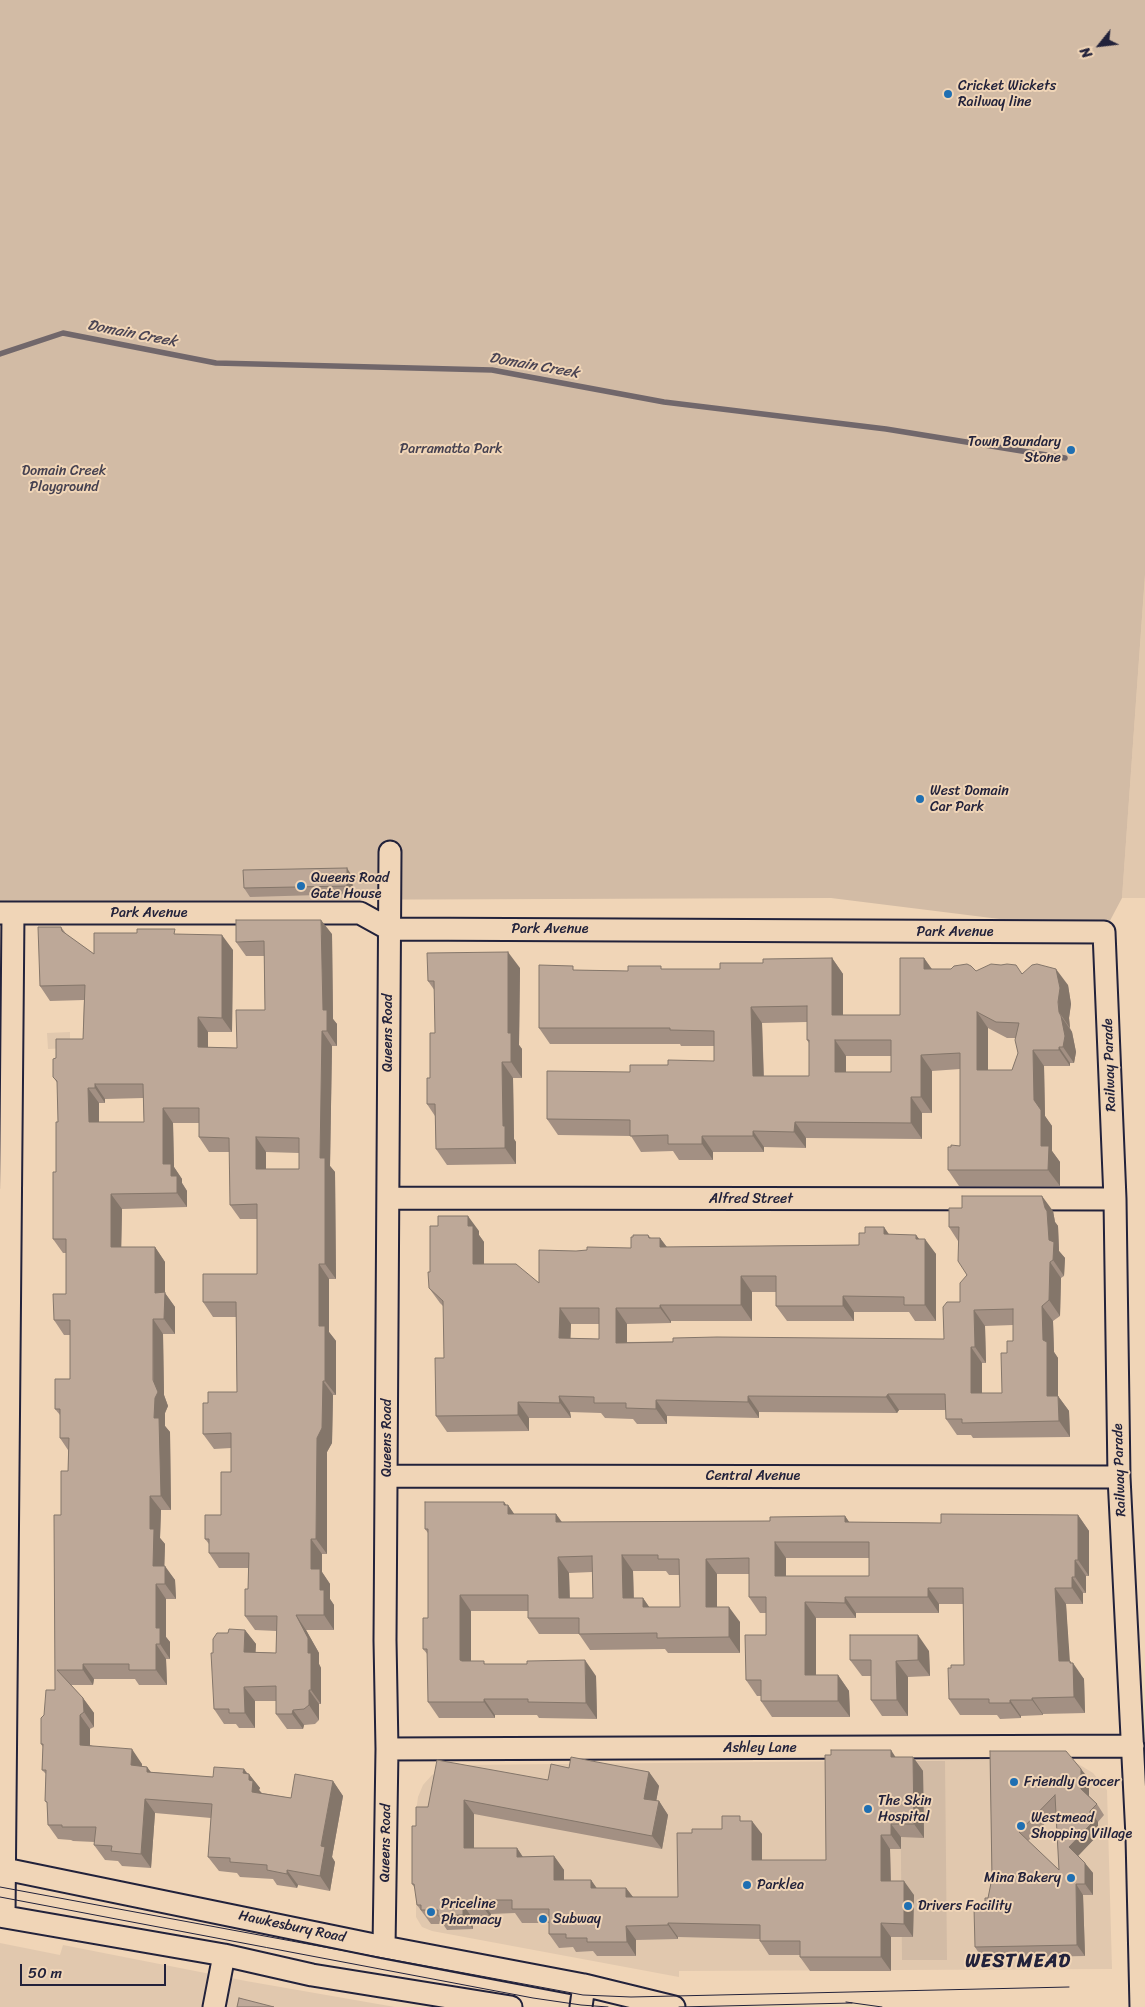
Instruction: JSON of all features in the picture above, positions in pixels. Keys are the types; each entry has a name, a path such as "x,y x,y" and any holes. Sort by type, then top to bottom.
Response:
{"street":[{"name":"Queens Road","path":"384,1947 387,1749 385,1640 390,852"},
{"name":"Park Avenue","path":"7,913 360,913 389,928 1104,932"},
{"path":"7,913 2,1916 224,1955 312,1975 511,2007"},
{"name":"Railway Parade","path":"1104,932 1115,1199 1119,1477 1133,1746 1141,2007"},
{"name":"Alfred Street","path":"388,1198 1115,1199"},
{"name":"Central Avenue","path":"387,1476 1119,1477"},
{"name":"Ashley Lane","path":"387,1749 1133,1746"},
{"name":"Hawkesbury Road","path":"2,1869 384,1947 584,1985 674,2007"},
{"path":"214,2007 224,1955"},
{"path":"581,2007 584,1985"}],"shaded area":[{"path":"1145,575 1145,898 1122,898"},
{"path":"70,1032 70,1048 48,1049 47,1033"},
{"path":"1070,1759 1093,1773 1107,1790 1112,1969 679,1971 679,1977 432,1931 422,1927 416,1917 416,1812 418,1797 423,1785 432,1775 445,1768 458,1765"},
{"path":"0,1943 60,1955 63,1945 246,1981 395,2007 0,2007"}],"green space":[{"name":"Parramatta Park","path":"0,0 1145,0 1145,575 1122,898 1104,932 831,898 0,901"},
{"path":"900,1761 945,1761 947,1960 902,1960"}],"building":[{"path":"347,868 347,886 244,888 243,870"},
{"path":"236,920 321,920 323,1010 327,1010 327,1031 322,1031 320,1158 325,1158 325,1264 319,1264 319,1326 325,1326 325,1381 323,1381 322,1428 317,1438 316,1539 311,1539 311,1569 320,1569 320,1590 324,1590 324,1615 296,1615 308,1638 308,1653 311,1653 309,1705 304,1709 293,1710 292,1714 276,1714 276,1686 244,1687 245,1713 229,1713 229,1709 214,1709 211,1653 213,1653 213,1639 217,1633 228,1633 229,1629 245,1630 244,1652 276,1653 277,1616 245,1616 245,1589 248,1589 249,1553 209,1553 209,1539 205,1539 205,1515 221,1515 221,1472 231,1472 231,1433 203,1434 203,1403 208,1403 208,1392 237,1392 236,1302 203,1302 203,1274 257,1274 257,1204 230,1205 229,1138 199,1137 199,1108 163,1108 163,1164 171,1164 171,1176 177,1176 177,1193 111,1194 111,1247 155,1247 155,1293 165,1292 164,1319 153,1319 153,1380 158,1392 155,1398 154,1418 159,1418 161,1496 150,1496 150,1529 154,1529 153,1566 165,1566 165,1584 156,1584 156,1628 160,1628 160,1644 156,1644 156,1670 129,1670 129,1664 83,1664 83,1670 57,1670 83,1698 84,1712 80,1715 80,1745 132,1749 131,1765 147,1767 147,1772 213,1777 214,1767 244,1769 243,1773 249,1774 249,1780 253,1781 252,1792 291,1798 295,1774 333,1781 321,1846 325,1847 320,1876 287,1870 287,1874 267,1870 267,1865 230,1862 230,1858 208,1857 212,1804 145,1799 141,1854 111,1851 112,1846 94,1845 96,1827 48,1825 47,1802 45,1801 46,1770 42,1770 41,1718 44,1715 46,1690 55,1690 54,1515 61,1515 61,1471 68,1471 69,1438 60,1438 60,1409 55,1409 55,1379 70,1379 70,1320 54,1320 53,1294 66,1294 66,1239 53,1239 53,1172 56,1172 56,1122 58,1122 57,1081 53,1077 53,1059 56,1058 56,1039 83,1039 85,985 40,986 38,927 61,927 62,931 94,954 94,933 137,933 137,929 175,929 174,934 222,935 222,1018 198,1017 198,1047 237,1048 236,1010 265,1010 264,941 236,942","holes":["95,1084 143,1084 144,1122 89,1122 88,1088 95,1088","256,1137 299,1138 299,1169 256,1169"]},
{"path":"508,952 508,1033 511,1033 511,1062 502,1062 505,1148 436,1149 435,1104 427,1104 427,1078 430,1078 430,1033 435,1033 434,981 428,981 427,953"},
{"path":"832,958 832,1015 900,1015 900,958 924,958 924,969 951,969 954,966 967,964 976,971 991,964 1007,964 1016,965 1022,974 1032,965 1037,964 1056,969 1060,988 1059,1012 1065,1036 1063,1047 1059,1047 1059,1050 1033,1050 1034,1100 1041,1110 1041,1146 1049,1146 1048,1170 948,1170 948,1147 951,1147 951,1145 960,1146 960,1053 921,1055 921,1097 911,1097 911,1123 795,1122 794,1132 753,1131 753,1136 702,1136 702,1144 668,1144 668,1135 630,1136 630,1120 547,1119 547,1071 630,1072 630,1065 668,1065 668,1060 714,1061 714,1031 670,1030 670,1028 539,1028 539,965 573,966 573,970 628,971 628,966 661,966 661,969 720,969 720,963 763,963 763,959","holes":["807,1006 809,1076 753,1076 751,1007","977,1012 996,1022 1019,1023 1015,1040 1018,1053 1012,1070 977,1070","835,1040 891,1040 891,1072 835,1072"]},
{"path":"962,1196 1042,1196 1047,1211 1049,1240 1054,1242 1053,1260 1050,1262 1049,1300 1042,1306 1043,1340 1047,1342 1047,1396 1058,1396 1059,1421 962,1423 962,1419 946,1419 945,1394 888,1394 886,1397 748,1396 748,1402 656,1400 656,1409 626,1408 626,1403 594,1403 594,1397 559,1396 560,1403 518,1402 518,1415 436,1416 435,1358 444,1358 443,1301 429,1288 428,1272 430,1272 430,1226 438,1226 438,1216 468,1216 468,1226 473,1226 473,1264 516,1264 539,1283 539,1250 576,1251 587,1250 587,1247 631,1248 631,1237 633,1235 648,1235 649,1238 660,1238 660,1247 859,1245 859,1233 865,1233 865,1227 884,1227 884,1234 916,1235 916,1239 925,1239 925,1305 904,1305 904,1297 843,1296 843,1306 776,1306 776,1276 741,1276 741,1305 660,1305 660,1308 616,1308 616,1343 673,1342 673,1338 717,1337 944,1339 943,1307 947,1302 960,1302 960,1283 967,1275 958,1261 959,1227 949,1227 949,1208 962,1208","holes":["560,1308 599,1308 599,1339 559,1338","1013,1309 1013,1341 1007,1341 1007,1353 1001,1353 1002,1393 971,1393 971,1347 975,1347 974,1310"]},
{"path":"425,1502 504,1502 504,1505 508,1505 508,1514 556,1514 556,1522 770,1521 770,1517 845,1516 845,1522 941,1523 941,1514 1078,1515 1078,1560 1075,1560 1075,1577 1072,1577 1072,1588 1055,1588 1059,1661 1070,1661 1070,1663 1073,1663 1074,1697 1010,1700 1010,1703 989,1703 989,1699 949,1699 948,1668 951,1668 951,1665 964,1665 963,1588 928,1588 928,1597 845,1597 845,1603 805,1602 805,1675 838,1675 838,1701 761,1701 761,1680 746,1680 745,1635 766,1635 766,1597 749,1597 749,1558 706,1559 706,1607 729,1607 729,1637 657,1638 657,1633 579,1634 579,1618 528,1618 528,1595 460,1595 460,1660 484,1661 484,1664 527,1664 527,1661 585,1660 586,1703 528,1702 528,1699 484,1699 484,1702 428,1702 427,1649 423,1649 423,1618 428,1618 428,1529 425,1529","holes":["775,1542 869,1542 869,1576 775,1576","622,1555 658,1555 658,1559 679,1559 680,1607 643,1607 643,1598 623,1598","592,1556 593,1598 559,1598 558,1557"]},
{"path":"850,1635 918,1635 918,1660 896,1661 897,1700 871,1700 871,1660 850,1660"},
{"path":"831,1750 891,1750 891,1757 913,1757 914,1824 891,1824 891,1835 881,1835 881,1881 904,1881 904,1924 881,1923 881,1957 800,1957 800,1941 760,1941 760,1925 668,1923 668,1925 626,1926 627,1942 587,1942 587,1938 566,1938 566,1934 549,1934 549,1909 512,1909 512,1900 481,1900 481,1904 463,1904 463,1915 438,1916 438,1910 421,1910 421,1905 417,1905 414,1884 412,1884 412,1826 416,1826 416,1807 428,1807 437,1760 548,1780 551,1764 569,1768 571,1757 649,1772 644,1799 659,1801 652,1836 464,1800 464,1848 517,1848 517,1857 554,1856 554,1880 591,1880 591,1888 626,1888 626,1897 678,1897 677,1833 692,1833 692,1829 722,1829 722,1816 740,1816 740,1821 752,1821 752,1860 826,1860 825,1755 831,1755"},
{"path":"990,1751 1066,1751 1081,1769 1081,1789 1097,1804 1090,1811 1091,1824 1069,1847 1085,1863 1085,1884 1076,1884 1077,1945 975,1947 974,1908 985,1908 985,1898 988,1898 992,1878","holes":["1055,1795 1059,1870 1019,1832"]},
{"path":"239,1998 274,2007 237,2007"}],"waterway":[{"name":"Domain Creek","path":"0,354 63,333 216,363 492,370 664,402 886,429 1065,458"}],"tram line":[{"path":"0,1887 583,1995 631,1997 1069,1987"},
{"path":"0,1897 533,1998 608,2007"},
{"path":"846,2002 882,2007"},
{"path":"679,2007 852,2003"}],"place":[{"name":"Cricket Wickets Railway line","path":"948,94"},
{"name":"Town Boundary Stone","path":"1071,450"},
{"name":"West Domain Car Park","path":"920,799"},
{"name":"Queens Road Gate House","path":"301,886"},
{"name":"Friendly Grocer","path":"1014,1782"},
{"name":"The Skin Hospital","path":"868,1809"},
{"name":"Westmead Shopping Village","path":"1021,1826"},
{"name":"Mina Bakery","path":"1071,1878"},
{"name":"Parklea","path":"747,1885"},
{"name":"Drivers Facility","path":"908,1906"},
{"name":"Priceline Pharmacy","path":"431,1912"},
{"name":"Subway","path":"543,1919"}],"district":[{"name":"WESTMEAD","path":"1018,1962"}],"park label":[{"name":"Domain Creek Playground","path":"64,480"}]}
